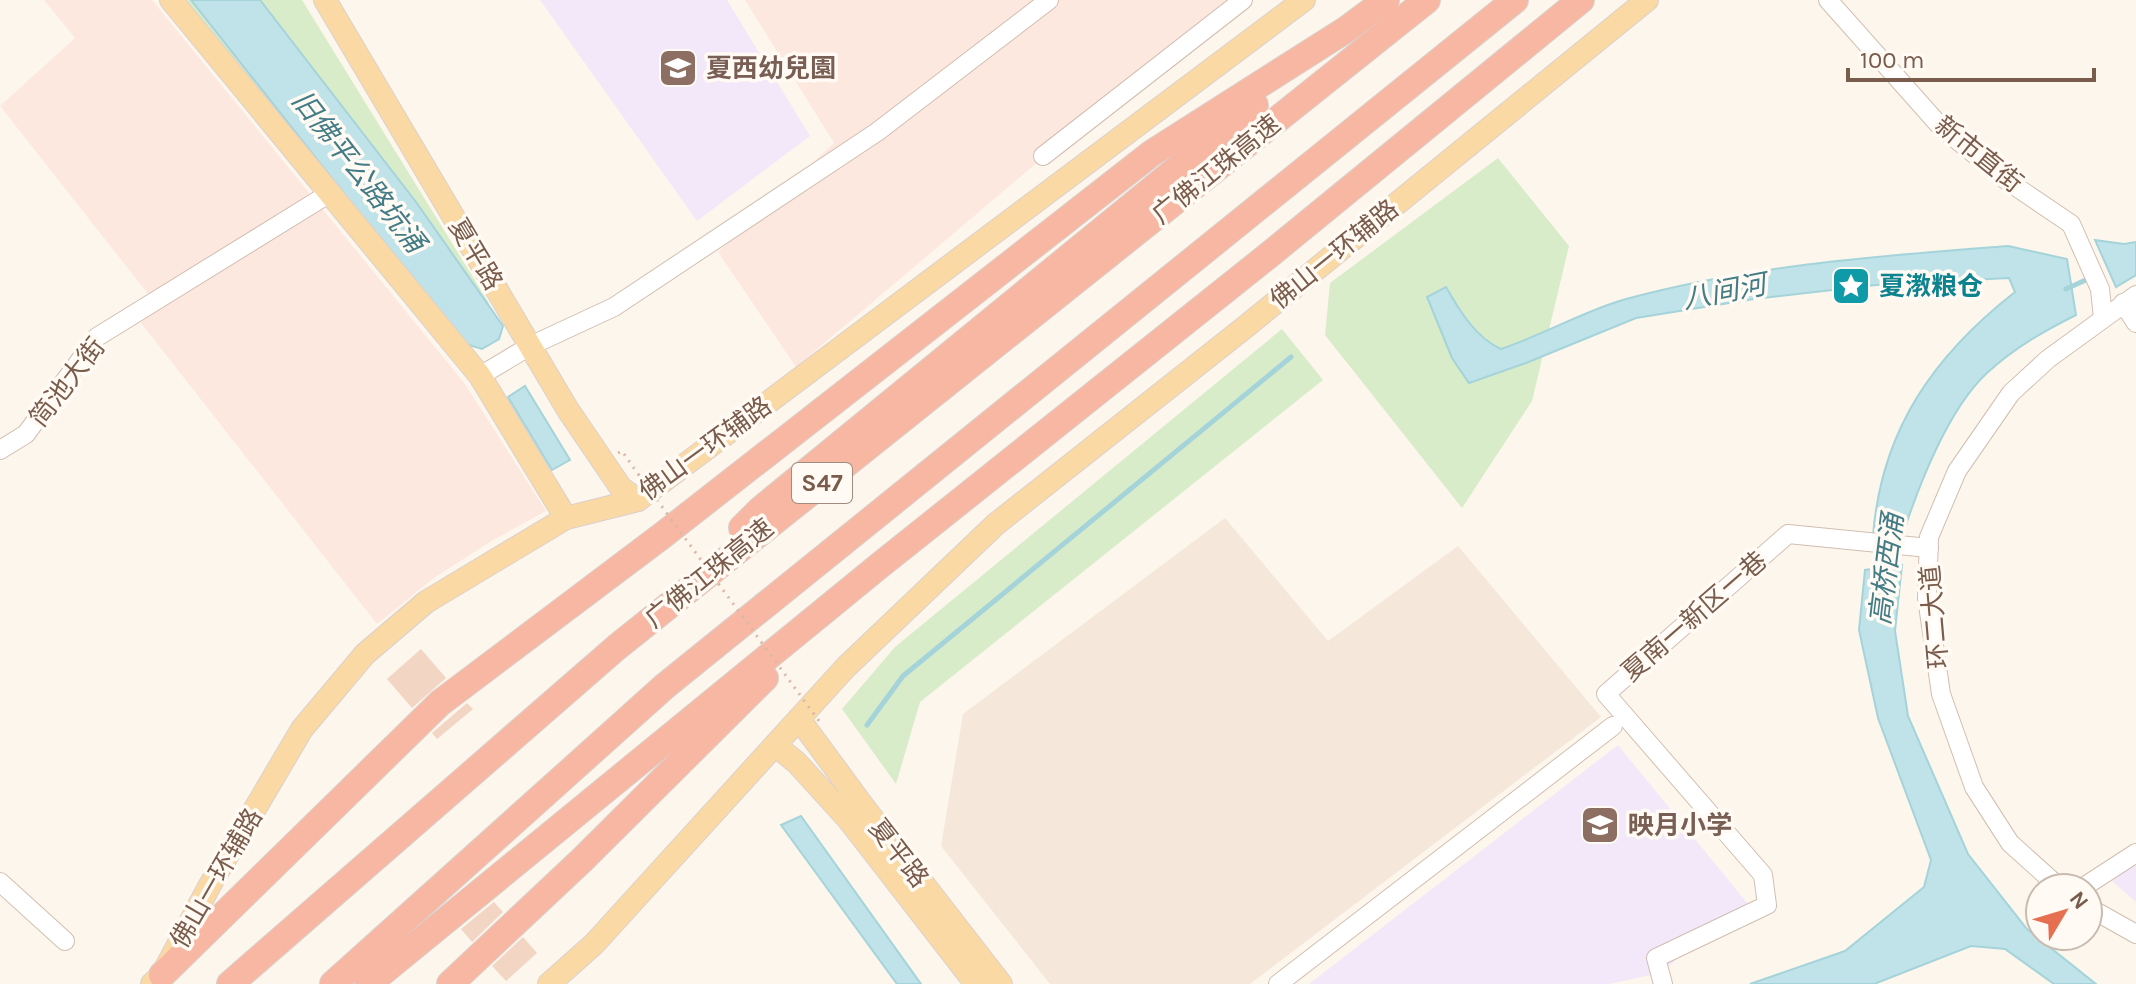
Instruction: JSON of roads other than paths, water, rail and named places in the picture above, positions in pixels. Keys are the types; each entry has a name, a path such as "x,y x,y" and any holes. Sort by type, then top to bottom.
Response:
{"highway":[{"path":"669,605 761,509 1386,0"},
{"name":"广佛江珠高速","path":"230,984 617,647 1427,0"},
{"name":"S47","path":"333,984 665,686 1515,0"},
{"path":"368,984 879,566 1269,255 1581,0"},
{"path":"157,979 440,703 663,535 1152,153 1347,29"},
{"path":"450,984 582,860 879,566"}],"main road":[{"path":"171,0 480,376 566,518"},
{"name":"夏平路","path":"325,0 568,410 621,488 638,500"},
{"name":"佛山一环辅路","path":"157,979 302,729 365,654 426,602 566,518 638,500 1304,0"},
{"name":"佛山一环辅路","path":"549,984 594,944 846,667 996,524 1244,328 1647,0"},
{"name":"夏平路","path":"799,719 1001,984"},
{"name":"夏平路","path":"775,745 797,763 848,819 976,984"}],"street":[{"path":"480,376 530,346 614,307 877,132 1049,0"},
{"path":"1043,156 1243,0"},
{"name":"新市直街","path":"1828,0 1940,126 2006,180 2071,224 2096,282 2103,318"},
{"name":"简池大街","path":"0,450 26,434 97,337 330,193"},
{"path":"2129,299 2136,323"},
{"name":"环二大道","path":"2042,872 2010,843 1974,787 1941,694 1927,598 1929,537 1957,471 2011,393 2048,359 2129,299"},
{"name":"夏南一新区一巷","path":"1663,984 1656,958 1767,905 1763,875 1606,694 1788,534 1929,548"},
{"path":"1278,984 1613,726"},
{"path":"2104,874 2136,853"},
{"path":"0,882 65,941"},
{"path":"2104,916 2136,934"}],"water":[{"name":"旧佛平公路坑涌","path":"191,0 260,0 416,202 503,326 499,339 482,349 462,343"},
{"path":"2095,240 2124,244 2136,242 2136,275 2116,287"},
{"name":"八间河","path":"2008,246 2067,259 2076,315 2019,348 1973,388 1936,450 1902,537 1873,536 1878,498 1900,430 1916,399 1959,342 2015,292 2009,278 1876,285 1754,299 1636,318 1469,383 1452,358 1427,297 1446,287 1476,331 1501,349 1611,304 1673,287 1816,264"},
{"path":"525,386 570,460 552,470 508,397"},
{"path":"1902,565 1895,631 1908,716 1968,854 2024,925 2024,952 2056,952 2096,984 2054,984 2005,949 1971,946 1874,984 1750,984 1845,951 1924,887 1931,860 1878,718 1859,630 1865,570"},
{"path":"801,816 921,984 897,984 781,825"}],"waterway":[{"path":"2066,289 2090,278"},
{"path":"867,725 903,676 1291,357"},
{"name":"高桥西涌","path":"1879,573 1882,547"}],"place":[{"name":"夏西幼兒園","path":"678,68"},
{"name":"夏漖粮仓","path":"1851,286"},
{"name":"映月小学","path":"1600,825"}]}
